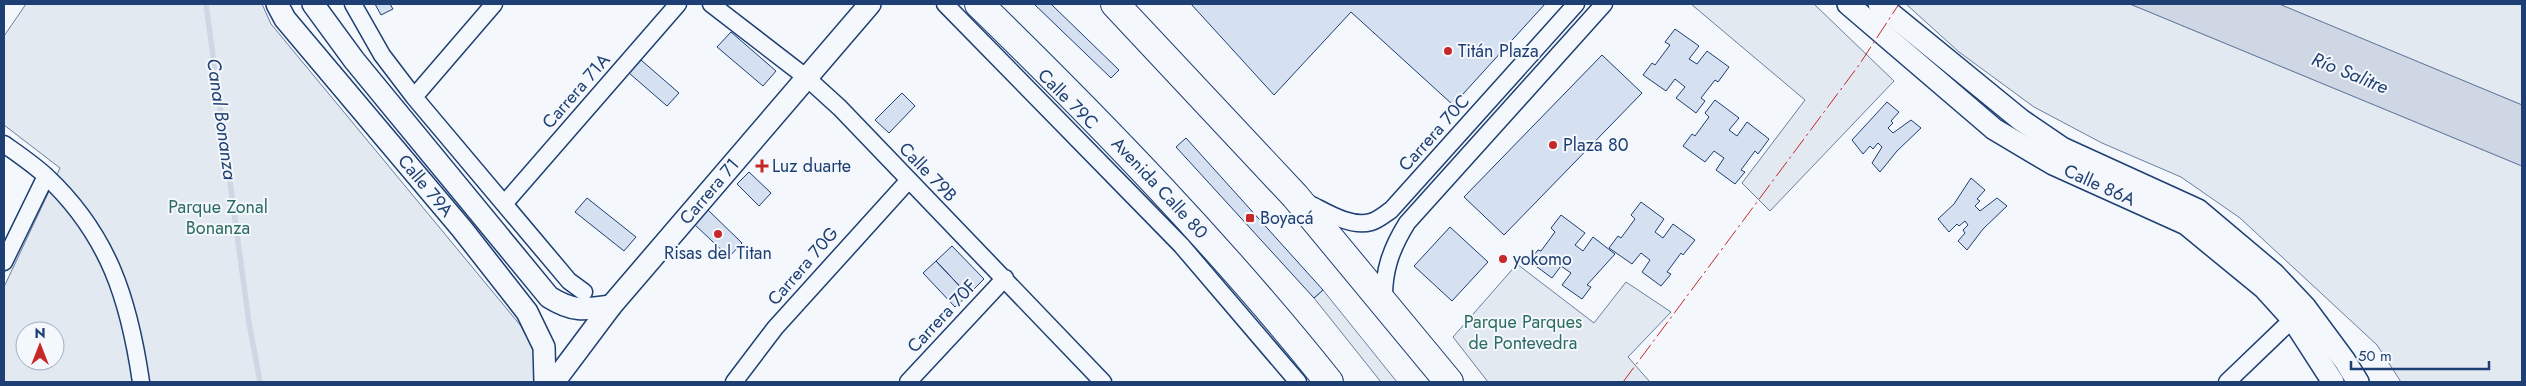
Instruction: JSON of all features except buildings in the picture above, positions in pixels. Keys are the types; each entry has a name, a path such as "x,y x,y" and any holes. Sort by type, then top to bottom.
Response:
{"highway":[{"name":"Avenida Calle 80","path":"979,4 1180,207 1282,324 1329,382"},
{"path":"1115,4 1295,196 1449,382"}],"street":[{"name":"Calle 79A","path":"277,4 285,19 462,229 527,312 544,347 545,382"},
{"name":"Calle 79A","path":"313,4 354,60 549,297 566,307 584,310 611,306"},
{"path":"353,4 382,55 414,97 569,281 584,292"},
{"path":"414,97 494,4"},
{"name":"Carrera 71A","path":"504,204 678,4"},
{"name":"Calle 79B","path":"711,4 807,78 840,108 908,181 1005,278 1101,382"},
{"name":"Carrera 71","path":"554,382 611,306 870,4"},
{"name":"Calle 79C","path":"945,4 1181,245 1298,382"},
{"name":"Carrera 70C","path":"1295,196 1336,217 1358,222 1370,222 1385,214 1576,4"},
{"path":"1384,302 1383,282 1386,263 1392,246 1407,223 1604,4"},
{"name":"Calle 86A","path":"1848,4 1994,129 2053,164 2186,224 2299,314 2345,361 2358,382"},
{"name":"Calle 86A","path":"1879,4 2021,120 2062,148 2198,210 2274,274 2299,314 2332,382"},
{"path":"4,144 46,176 78,211 102,244 122,290 135,340 141,382"},
{"path":"4,262 46,176"},
{"name":"Carrera 70G","path":"734,382 775,328 908,181"},
{"name":"Carrera 70F","path":"908,382 1005,278"},
{"path":"2227,382 2299,314"}],"green space":[{"name":"Parque Zonal Bonanza","path":"26,4 262,4 271,24 521,326 538,358 537,382 4,382 4,287 60,168 4,125 4,36"},
{"path":"1691,4 1814,4 1894,81 1770,211 1742,183 1805,100"},
{"path":"1906,4 2130,4 2522,166 2522,382 2401,382 2377,345 2240,218 2181,177 2102,143 2034,107 1959,52"},
{"path":"2279,4 2522,4 2522,105 2310,17"},
{"name":"Parque Parques de Pontevedra","path":"1517,264 1594,323 1626,282 1671,312 1628,357 1650,382 1488,382 1453,337"},
{"path":"1323,290 1397,382 1381,382 1314,298"}],"water":[{"name":"Río Salitre","path":"2130,4 2279,4 2522,105 2522,166"}],"waterway":[{"name":"Canal Bonanza","path":"206,4 249,323 260,382"}],"power":[{"path":"1623,382 1859,65 1899,4"}],"place":[{"name":"Titán Plaza","path":"1448,51"},
{"name":"Plaza 80","path":"1553,145"},
{"name":"Luz duarte","path":"762,166"},
{"name":"Boyacá","path":"1250,218"},
{"name":"Risas del Titan","path":"718,234"},
{"name":"yokomo","path":"1503,259"}]}
